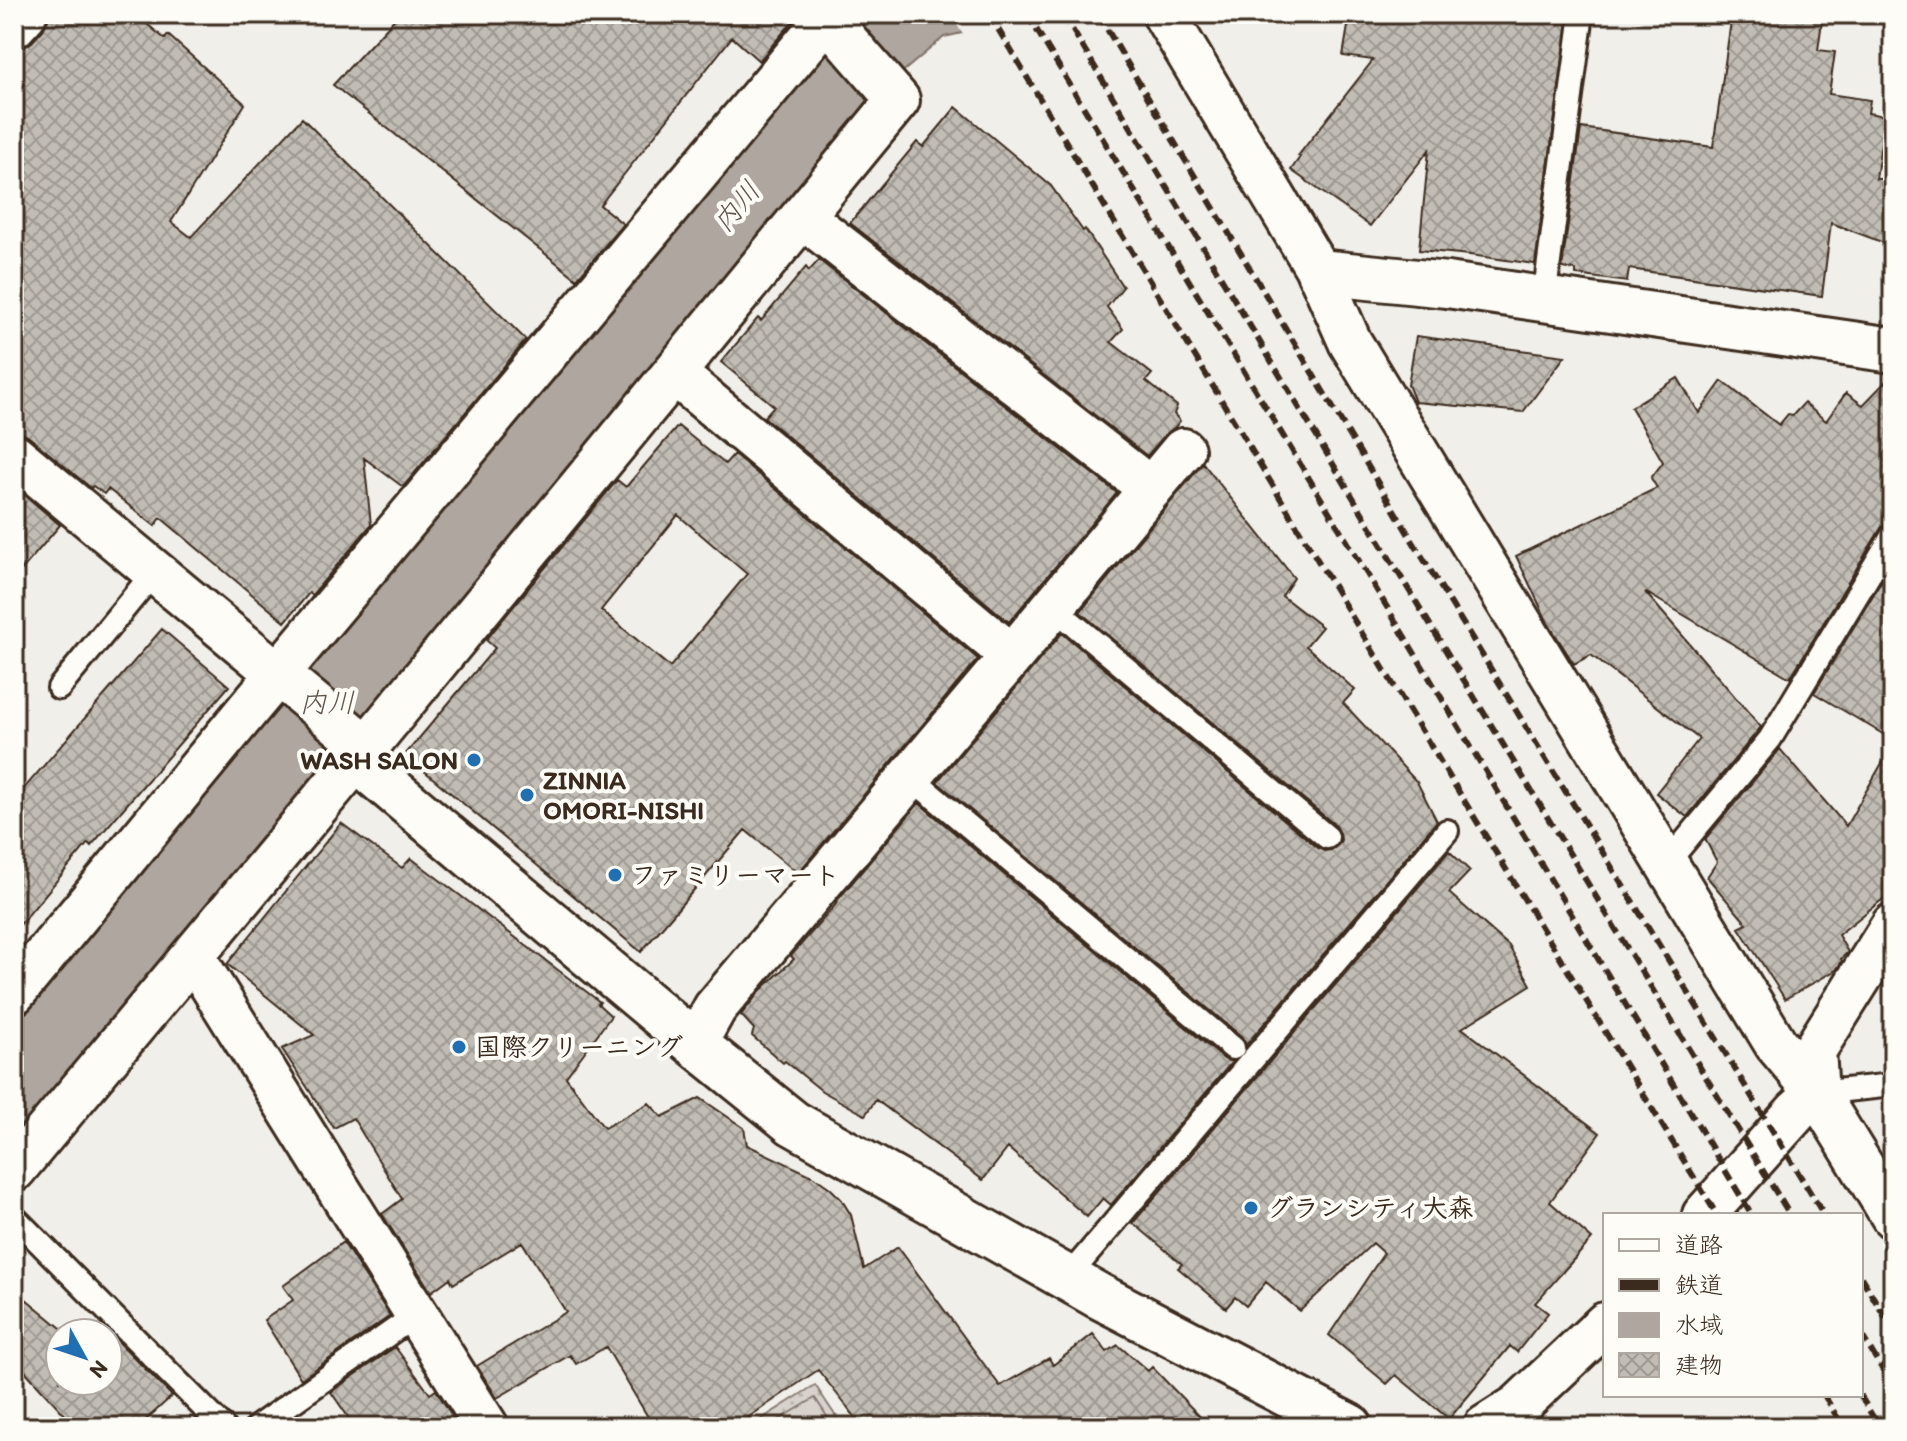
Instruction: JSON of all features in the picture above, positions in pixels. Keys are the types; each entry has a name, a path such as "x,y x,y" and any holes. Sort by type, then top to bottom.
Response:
{"street":[{"path":"14,26 25,14"},
{"path":"1164,14 1319,272 1350,342 1776,1044 1817,1093 1893,1217"},
{"path":"14,993 830,21 898,100 14,1170"},
{"path":"803,217 1151,489"},
{"path":"1319,272 1447,285 1893,350"},
{"path":"674,373 1012,656"},
{"path":"695,1044 715,1008 1183,450"},
{"path":"14,455 362,746 372,773 793,1123 1067,1278 1350,1427"},
{"path":"1817,1093 1814,1051 1893,925"},
{"path":"193,956 487,1427"},
{"path":"1706,1213 1797,1111 1817,1093"},
{"path":"1485,1427 1518,1406 1603,1326"}],"lane":[{"path":"1544,299 1581,21"},
{"path":"1667,863 1770,739 1893,535"},
{"path":"59,688 155,571"},
{"path":"1053,607 1327,837"},
{"path":"910,777 1233,1048"},
{"path":"1067,1278 1447,831"},
{"path":"1817,1093 1893,1085"},
{"path":"14,1217 223,1427"},
{"path":"257,1427 417,1314"}],"shaded area":[{"path":"815,1385 843,1427 749,1427"},
{"path":"815,1398 834,1427 767,1427"}],"water":[{"name":"内川","path":"869,14 994,14 962,33 944,37 873,97 833,155 14,1141 14,1014 773,101 853,25"}],"pier":[{"path":"950,14 998,14 964,36"}],"building":[{"path":"48,14 135,14 165,39 168,35 245,104 171,222 191,237 302,118 526,340 403,487 364,458 371,525 285,622 161,518 155,526 108,489 104,494 93,486 91,488 29,437 14,432 14,49 22,49 32,42 43,30"},
{"path":"399,14 799,14 759,61 732,37 600,205 623,224 577,279 333,85"},
{"path":"1350,14 1569,14 1535,264 1419,250 1429,150 1370,226 1291,170 1298,156 1373,60 1343,56"},
{"path":"1732,14 1823,14 1818,50 1835,52 1829,94 1870,100 1868,113 1885,116 1876,179 1893,179 1893,192 1884,243 1831,223 1822,296 1629,269 1627,282 1576,275 1576,270 1562,268 1581,128 1713,147"},
{"path":"956,107 1051,186 1083,231 1085,229 1123,287 1107,307 1123,329 1111,342 1152,374 1146,381 1177,406 1174,414 1180,421 1147,456 850,223 917,142 923,147"},
{"path":"819,260 1117,493 1009,622 764,417 774,406 721,362 758,318 761,321 806,267 809,271"},
{"path":"1416,336 1565,356 1523,412 1415,402 1408,385"},
{"path":"1893,374 1893,521 1881,528 1790,678 1645,592 1761,727 1687,817 1656,793 1699,739 1591,655 1574,664 1548,623 1516,556 1657,488 1651,478 1663,462 1631,407 1678,378 1699,413 1722,381 1779,425 1804,403 1826,421 1846,393 1863,405"},
{"path":"678,426 725,464 734,454 978,659 798,873 745,830 641,952 405,755 495,648 486,640 617,480 626,487","holes":["678,515 747,574 670,667 601,610"]},
{"path":"1203,463 1294,578 1282,596 1322,627 1306,646 1355,690 1343,703 1417,782 1437,821 1246,1045 1242,1037 937,782 1062,633 1318,848 1331,850 1338,845 1341,840 1336,826 1080,612"},
{"path":"14,486 60,525 14,579"},
{"path":"1893,562 1893,740 1814,693"},
{"path":"162,629 229,686 91,846 88,843 14,932 14,800"},
{"path":"1893,744 1893,891 1838,935 1848,952 1836,970 1785,999 1739,928 1747,924 1707,877 1717,862 1705,839 1780,749 1846,826"},
{"path":"919,803 1224,1059 1232,1062 1111,1205 1103,1198 1087,1217 1008,1148 983,1180 876,1100 865,1115 822,1091 752,1036 754,1029 741,1015 761,990 794,959 791,956"},
{"path":"341,823 402,868 411,858 600,1002 598,1004 611,1016 566,1077 604,1128 649,1103 662,1117 700,1098 744,1128 747,1145 813,1176 841,1199 851,1215 864,1269 898,1247 1000,1386 1049,1358 1053,1365 1093,1334 1107,1352 1118,1345 1148,1371 1152,1367 1210,1427 863,1427 818,1370 734,1427 654,1427 606,1347 576,1364 570,1355 497,1398 477,1366 566,1312 522,1242 453,1284 450,1278 431,1292 382,1214 402,1199 353,1118 334,1128 282,1049 314,1035 227,964"},
{"path":"1449,851 1470,871 1449,893 1509,946 1531,985 1462,1028 1600,1133 1550,1202 1592,1239 1535,1303 1548,1313 1517,1352 1510,1346 1449,1419 1396,1375 1387,1384 1329,1335 1384,1253 1373,1243 1300,1311 1266,1282 1246,1306 1235,1297 1226,1308 1178,1268 1182,1264 1133,1223"},
{"path":"343,1242 390,1316 301,1379 264,1320 293,1300 283,1286"},
{"path":"14,1289 48,1317 44,1317 44,1392 14,1359"},
{"path":"124,1347 172,1396 138,1427 76,1427 49,1397 124,1397"},
{"path":"395,1347 430,1394 436,1390 456,1422 452,1424 454,1427 355,1427 331,1392"}],"railway":[{"path":"989,14 1716,1213"},
{"path":"1027,14 1751,1213"},
{"path":"1063,14 1390,559 1789,1213"},
{"path":"1098,14 1412,540 1823,1213"},
{"path":"1863,1280 1893,1330"},
{"path":"1863,1337 1893,1387"},
{"path":"1825,1397 1843,1427"},
{"path":"1861,1397 1879,1427"}],"place":[{"name":"WASH SALON","path":"474,760"},
{"name":"ZINNIA OMORI-NISHI","path":"527,795"},
{"name":"ファミリーマート","path":"615,875"},
{"name":"国際クリーニング","path":"459,1047"},
{"name":"グランシティ大森","path":"1251,1208"}]}
